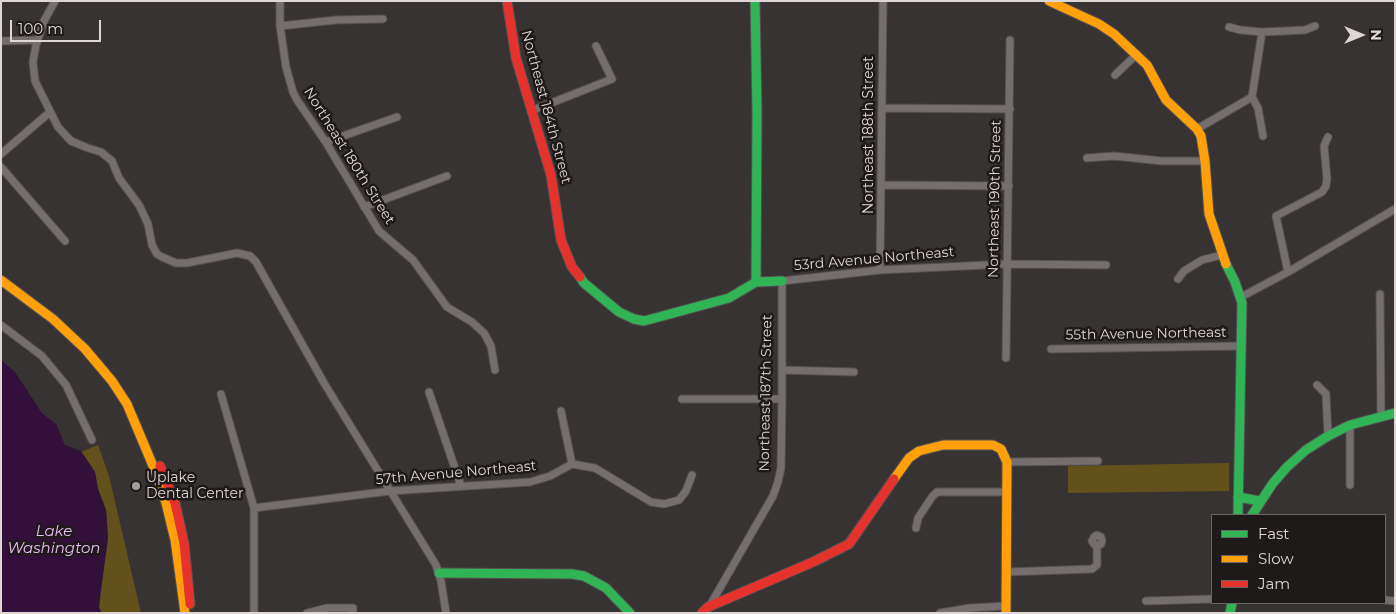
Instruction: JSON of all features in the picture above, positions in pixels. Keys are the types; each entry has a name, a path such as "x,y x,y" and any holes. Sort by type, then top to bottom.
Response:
{"street":[{"path":"55,1 44,22 33,62 35,81 58,127 71,141 101,152 112,161 119,178 139,206 148,224 152,245 157,254 176,263 187,264 238,253 250,256 256,262 324,383 439,573 446,613"},
{"name":"Northeast 180th Street","path":"280,1 280,26 286,67 293,92 326,142 379,231 413,260 447,307 472,322 484,333 491,346 495,370"},
{"name":"Northeast 184th Street","path":"507,1 516,58 548,161 561,240 572,267 584,283 618,312 634,319 652,320"},
{"path":"755,1 757,112 756,282"},
{"name":"Northeast 188th Street","path":"880,270 883,1"},
{"path":"1049,1 1099,24 1137,54 1147,65 1166,100 1172,108 1197,129 1203,143 1209,214 1222,254 1241,297 1243,312 1238,514"},
{"path":"280,26 336,20 383,19"},
{"path":"1229,27 1262,32 1305,30 1315,26"},
{"path":"1262,32 1252,97 1258,108 1263,136"},
{"path":"1,41 38,40"},
{"name":"Northeast 190th Street","path":"1006,358 1010,40"},
{"path":"531,111 612,79 596,46"},
{"path":"1115,74 1137,54"},
{"path":"1197,129 1252,97"},
{"path":"882,108 1010,110"},
{"path":"1,154 50,112"},
{"path":"326,142 397,117"},
{"path":"1288,272 1276,216 1322,192 1326,186 1324,146 1328,137"},
{"path":"1087,158 1114,156 1162,161 1205,161"},
{"path":"1,167 65,241"},
{"path":"364,207 447,176"},
{"path":"881,185 1009,186"},
{"path":"1241,297 1288,272 1395,209"},
{"path":"1178,279 1184,271 1202,260 1222,254"},
{"name":"53rd Avenue Northeast","path":"652,320 729,298 756,282 782,281 880,270 1007,264 1106,265"},
{"path":"1,280 53,319 80,343 112,381 136,414 149,438 175,503 184,543 191,613"},
{"name":"Northeast 187th Street","path":"705,610 773,496 778,482 781,468 782,281"},
{"path":"1380,294 1381,416"},
{"path":"1,324 42,356 66,385 92,440"},
{"name":"55th Avenue Northeast","path":"1051,349 1241,346"},
{"path":"782,370 854,372"},
{"path":"1317,385 1326,394 1328,436"},
{"path":"429,392 461,486"},
{"path":"221,394 254,508 254,613"},
{"path":"682,399 782,399"},
{"path":"127,404 156,473 166,503 175,540 185,613"},
{"path":"561,411 572,464 595,468 651,502 664,504 679,500 686,490 692,475"},
{"path":"1253,514 1260,501 1287,467 1306,450 1350,425 1395,413"},
{"path":"1350,425 1350,485"},
{"path":"705,610 849,544 909,458 919,451 943,445 993,445 1001,449 1007,462 1006,609 970,608 940,613"},
{"path":"1007,462 1098,461"},
{"name":"57th Avenue Northeast","path":"254,508 390,490 530,482 550,476 572,464"},
{"path":"916,528 918,518 932,496 937,492 1007,492"},
{"path":"1238,496 1248,500 1260,501"},
{"path":"1007,572 1092,569 1097,565 1097,546"},
{"path":"439,573 584,576 606,588 630,613"},
{"path":"1146,601 1211,599"},
{"path":"307,613 327,608 353,610"}],"shaded area":[{"path":"98,445 109,476 141,613 102,613 99,608 108,538 106,510 98,489 95,472 81,452"},
{"path":"1229,463 1229,491 1068,493 1068,466"}],"water":[{"name":"Lake Washington","path":"1,360 15,372 42,413 56,424 65,445 81,451 95,472 98,489 106,510 108,538 100,595 99,608 102,613 1,613"}],"traffic: fast":[{"path":"755,1 757,112 756,282"},
{"path":"1226,264 1242,303 1238,514"},
{"path":"580,277 584,283 619,312 634,319 644,321 729,298 756,282 782,281"},
{"path":"1253,514 1273,483 1306,450 1350,425 1395,413"},
{"path":"1238,497 1260,501"},
{"path":"439,573 572,574 584,576 606,588 630,613"},
{"path":"1230,613 1232,604"}],"traffic: slow":[{"path":"1049,1 1099,24 1114,34 1147,65 1166,100 1197,129 1201,136 1205,161 1209,214 1226,264"},
{"path":"1,280 53,319 85,349 112,381 127,404 156,473 166,503 175,540 185,613"},
{"path":"894,479 909,458 919,451 943,445 993,445 1001,449 1007,462 1006,613"}],"traffic: jam":[{"path":"507,1 516,58 551,175 561,240 572,267 580,277"},
{"path":"160,466 175,503 184,543 190,604"},
{"path":"702,613 708,607 813,562 849,544 894,479"}],"place":[{"name":"Uplake Dental Center","path":"136,486"}]}
